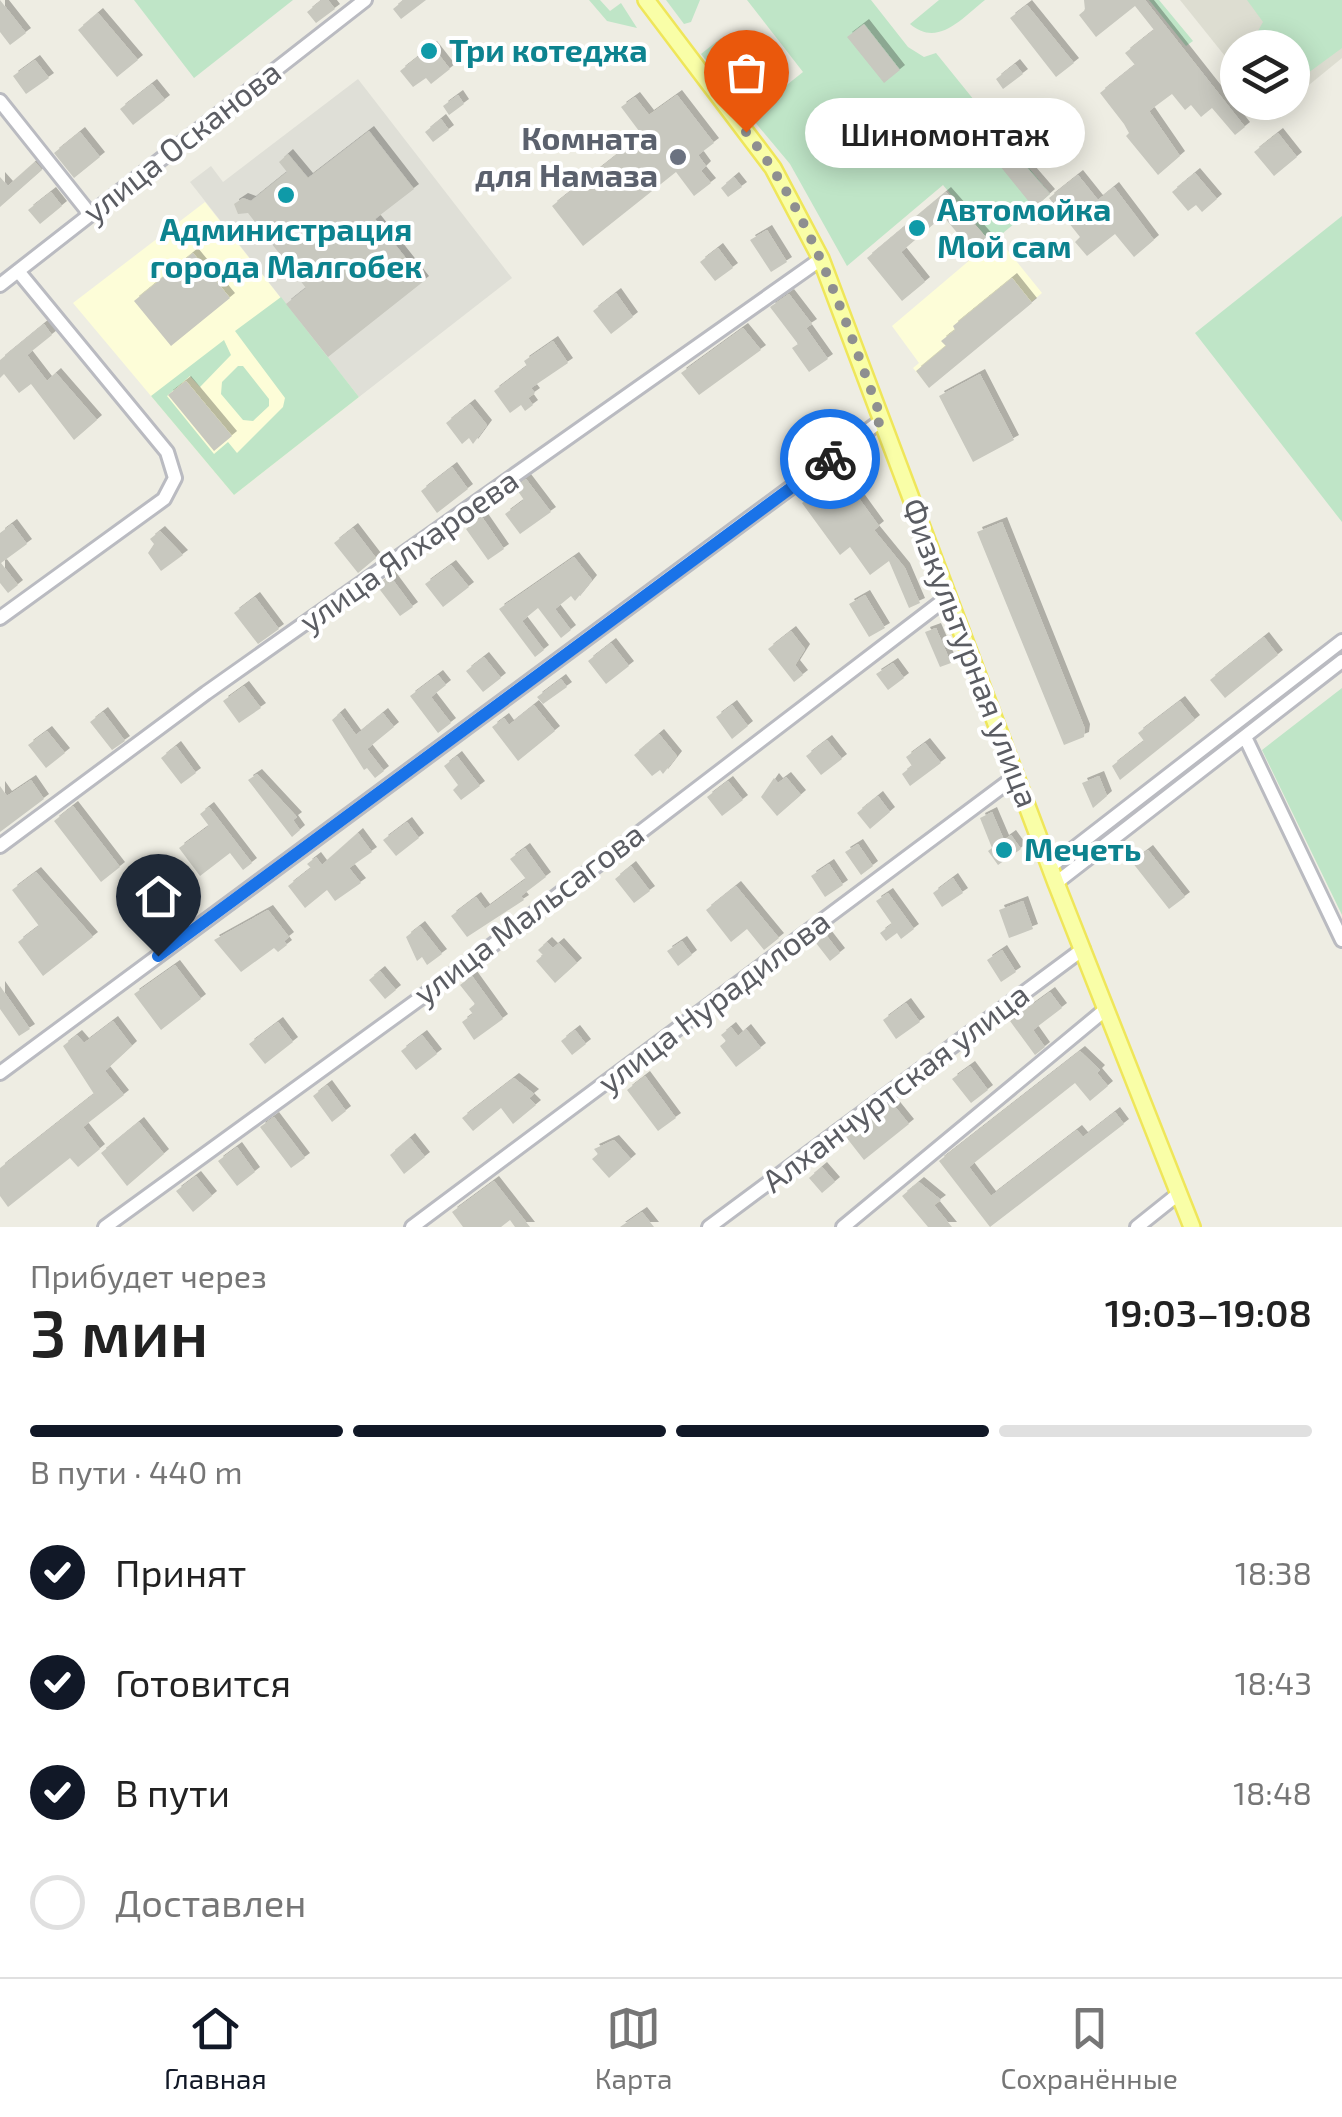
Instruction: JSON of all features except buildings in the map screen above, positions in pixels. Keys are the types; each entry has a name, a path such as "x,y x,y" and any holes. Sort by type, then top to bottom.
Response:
{"main road":[{"name":"Физкультурная улица","path":"646,0 774,168 821,259 1053,875 1192,1227"}],"street":[{"name":"улица Осканова","path":"0,285 365,0"},
{"path":"0,101 90,214"},
{"name":"улица Ялхароева","path":"0,846 206,694 821,259"},
{"path":"0,618 164,500 175,478 168,452 18,271"},
{"path":"0,1072 882,420"},
{"name":"улица Мальсагова","path":"106,1227 477,957 948,597"},
{"path":"1053,875 1342,641"},
{"path":"1053,875 1245,737 1342,661"},
{"path":"1245,737 1342,940"},
{"name":"улица Нурадилова","path":"412,1227 1016,776"},
{"name":"Алханчуртская улица","path":"708,1227 1083,949"},
{"path":"843,1227 1106,1010"},
{"path":"1137,1227 1177,1195"}],"shaded area":[{"path":"134,0 293,0 194,78"},
{"path":"589,0 600,0 610,11 621,3 637,28 607,21"},
{"path":"666,0 700,0 691,22 684,24"},
{"path":"747,0 871,0 908,47 924,57 936,53 1050,194 991,243 943,185 847,266 790,164 749,115 803,72"},
{"path":"939,0 985,0 940,32 920,31 910,24"},
{"path":"1149,0 1159,0 1193,41 1186,46"},
{"path":"1180,0 1342,0 1342,58 1310,84 1310,30 1220,30 1220,50"},
{"path":"1247,0 1342,0 1342,48 1310,72 1310,30 1259,30 1263,22"},
{"path":"721,38 748,73 746,89 735,98 701,54"},
{"path":"358,79 512,278 359,397 190,182 211,166 223,182"},
{"path":"205,202 359,397 234,495 73,303"},
{"path":"1342,216 1342,522 1195,333"},
{"path":"997,237 1042,293 929,387 913,368 919,363 892,326"},
{"path":"281,297 359,397 234,495 151,396 224,340 231,355 200,387 190,376 167,396 214,454 228,442 237,453 283,407 285,398 235,331"},
{"path":"238,366 243,366 269,399 269,406 253,421 243,420 221,394 222,382"},
{"path":"1342,688 1342,915 1262,750"},
{"path":"1220,741 1224,745 1107,837 1104,833"}],"way so far":[{"path":"746,132 774,168 821,259 882,420 830,459"}],"place":[{"name":"Три котеджа","path":"429,51"},
{"name":"Шиномонтаж","path":"746,132"},
{"name":"Комната для Намаза","path":"678,157"},
{"name":"Администрация города Малгобек","path":"286,195"},
{"name":"Автомойка Мой сам","path":"917,228"},
{"name":"Мечеть","path":"1004,850"}],"route":[{"path":"158,956 830,459"}]}
